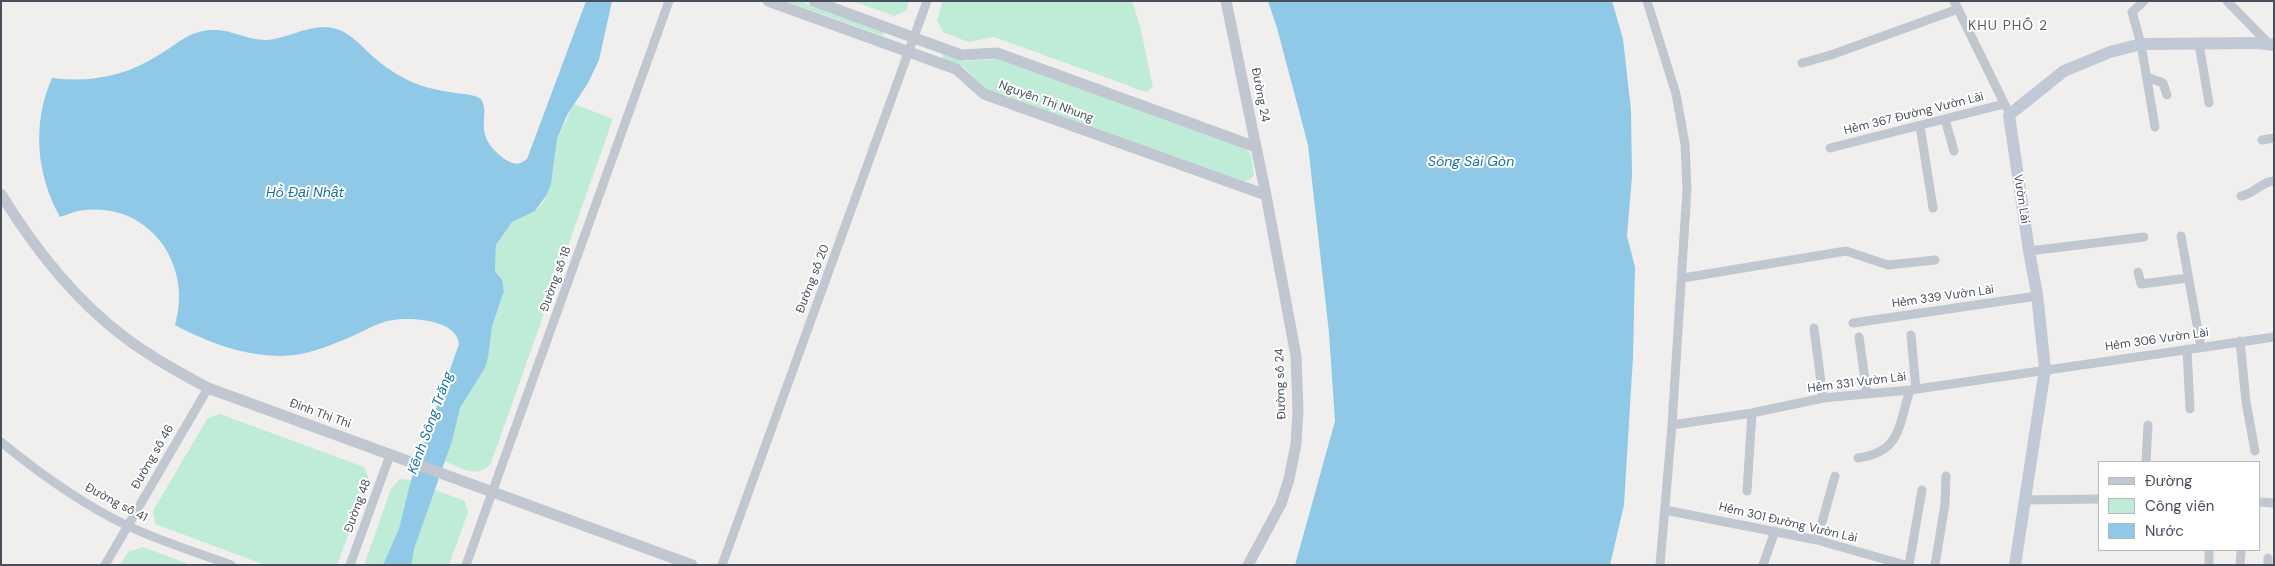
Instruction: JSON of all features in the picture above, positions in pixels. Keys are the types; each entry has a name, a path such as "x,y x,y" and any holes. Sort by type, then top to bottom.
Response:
{"main road":[{"path":"2007,108 2064,71 2110,52 2141,44 2273,47"},
{"name":"Vườn Lài","path":"2007,108 2029,251 2038,296 2045,369 2016,565"}],"street":[{"name":"Đường số 18","path":"466,565 669,1"},
{"name":"Nguyễn Thị Nhung","path":"768,1 956,69 984,94 1266,195"},
{"path":"814,1 961,54 997,53 1256,147"},
{"name":"Đường số 20","path":"722,565 927,1"},
{"name":"Đường 24","path":"1226,1 1266,195"},
{"path":"1647,1 1676,94 1685,144 1687,189 1683,278 1660,565"},
{"path":"2144,1 2132,12 2141,44 2156,127"},
{"path":"2227,1 2273,47"},
{"path":"1802,62 1831,55 1956,5 2007,108"},
{"path":"2199,44 2209,103"},
{"path":"2147,77 2163,83 2167,95"},
{"name":"Hẻm 367 Đường Vườn Lài","path":"1830,148 1945,119 2007,108"},
{"path":"1945,119 1954,151"},
{"path":"1920,126 1932,208"},
{"path":"2262,140 2274,138"},
{"path":"2241,196 2252,193 2265,182 2274,180"},
{"name":"Đinh Thị Thi","path":"1,194 45,260 82,300 122,335 208,388 692,565"},
{"name":"Đường số 24","path":"1248,565 1281,504 1289,479 1296,444 1298,410 1296,356 1266,195"},
{"path":"2181,236 2201,347"},
{"path":"2029,251 2144,237"},
{"path":"1683,278 1846,252 1888,265 1935,260"},
{"path":"2138,272 2141,284 2188,278"},
{"name":"Hẻm 339 Vườn Lài","path":"1853,323 2038,296"},
{"path":"1814,328 1823,398"},
{"path":"1858,458 1880,453 1892,444 1913,389 1911,335"},
{"path":"1859,337 1867,393"},
{"name":"Hẻm 306 Vườn Lài","path":"2045,369 2274,337"},
{"path":"2240,341 2246,402 2255,451"},
{"path":"2187,349 2190,409"},
{"name":"Hẻm 331 Vườn Lài","path":"1672,425 1752,413 1823,398 1913,389 2045,369"},
{"name":"Đường số 46","path":"105,565 208,388"},
{"path":"1747,491 1752,413"},
{"path":"2146,461 2148,425"},
{"name":"Đường số 41","path":"1,442 65,488 127,526 231,565"},
{"name":"Đường 48","path":"350,565 390,455"},
{"path":"1816,540 1835,476"},
{"path":"1935,565 1945,504 1946,476"},
{"path":"1901,564 1922,490"},
{"path":"2025,500 2098,499"},
{"path":"2260,502 2274,503"},
{"name":"Hẻm 301 Đường Vườn Lài","path":"1665,510 1816,540 1901,564"},
{"path":"1763,565 1775,531"},
{"path":"2209,551 2209,565"},
{"path":"2240,565 2241,552"}],"green space":[{"path":"786,1 799,1 884,32 883,36"},
{"path":"853,1 909,1 906,11 894,16"},
{"path":"943,1 1132,1 1140,26 1153,87 1146,92 994,37 968,42 943,32 937,20"},
{"path":"943,54 963,61 998,59 1246,149 1251,155 1254,175 1250,180 1244,181 986,89 964,67 942,58"},
{"path":"574,104 613,119 491,463 481,471 469,471 445,461 460,408 485,368 492,328 504,291 502,280 495,271 496,245 512,222 538,209 544,201 551,184 557,139"},
{"path":"220,414 364,467 369,479 337,565 265,565 155,524 153,511 207,419"},
{"path":"400,479 405,479 465,501 468,512 449,565 364,565 391,489"},
{"path":"143,547 187,565 120,565 128,552"}],"water":[{"name":"Hồ Đại Nhật","path":"586,1 612,1 599,60 588,83 567,115 557,139 551,184 546,196 535,211 512,222 496,245 495,271 502,280 504,291 492,327 488,357 485,368 460,408 452,441 414,549 411,565 383,565 399,529 411,480 459,344 456,336 451,330 442,325 422,320 402,319 376,325 354,336 315,350 281,356 253,354 226,347 175,325 179,303 178,281 172,261 162,243 147,228 130,217 109,211 83,210 60,217 52,201 42,166 39,130 41,113 52,78 93,79 133,69 183,39 208,30 225,31 249,38 266,40 317,28 333,28 347,34 385,67 408,80 419,85 475,96 481,99 487,139 497,153 512,163 518,164 527,159"},
{"name":"Sông Sài Gòn","path":"1268,1 1612,1 1623,39 1631,110 1632,176 1627,236 1635,267 1633,357 1624,505 1610,565 1295,565 1335,421 1329,333 1308,145"}],"district":[{"name":"KHU PHỐ 2","path":"2008,26"}],"water label":[{"name":"Kênh Sông Trăng","path":"431,423"}]}
